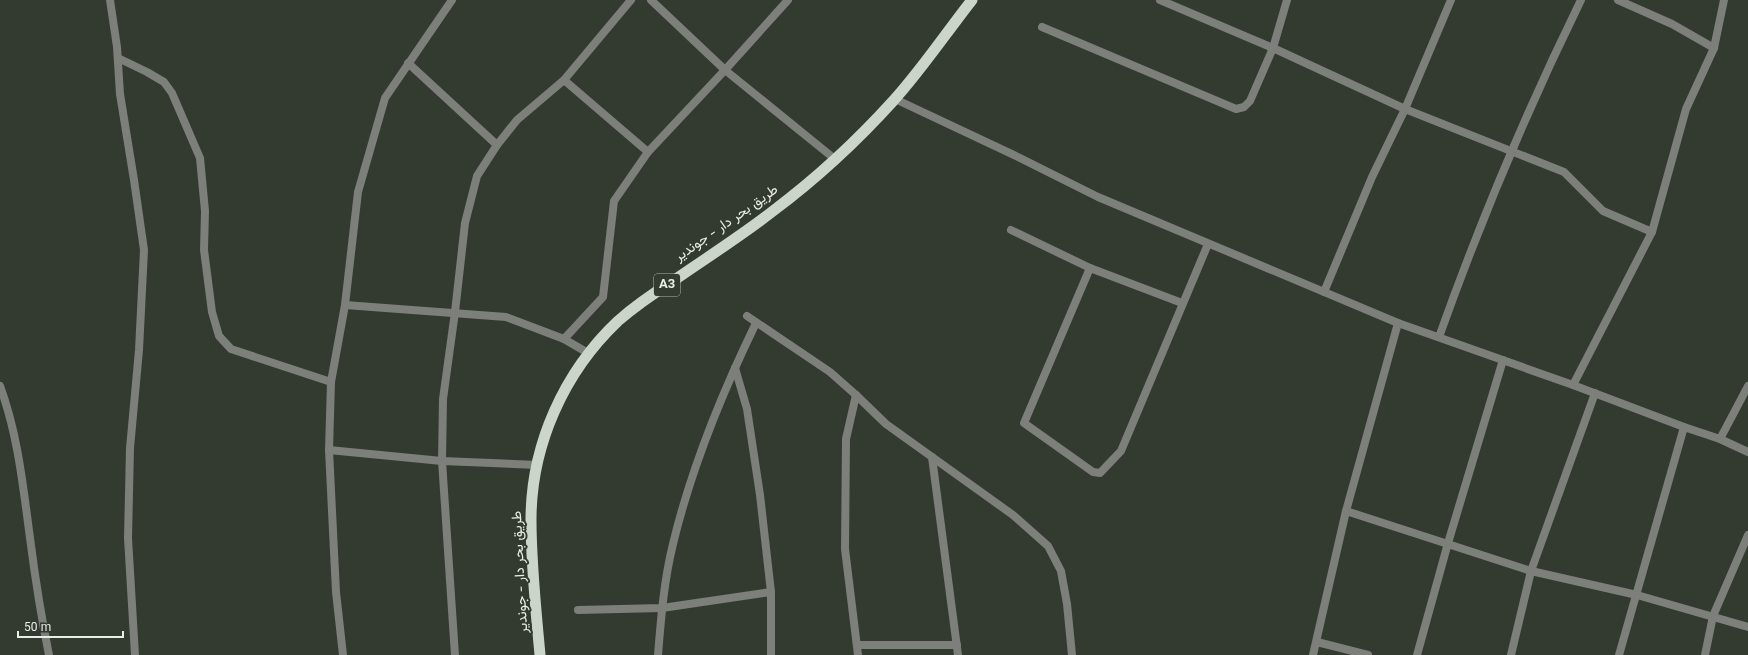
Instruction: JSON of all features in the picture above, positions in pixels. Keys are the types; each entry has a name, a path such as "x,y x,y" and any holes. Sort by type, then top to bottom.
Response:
{"highway":[{"name":"طريق بحر دار - جوندير","path":"540,655 533,568 531,518 536,465 548,423 566,388 588,353 619,320 772,212 836,160 895,99 972,0"}],"street":[{"path":"110,0 118,58 120,94 144,250 139,350 129,455 128,538 135,655"},
{"path":"343,655 336,592 329,450 332,382 345,305 358,192 385,98 452,0"},
{"path":"455,655 442,461 443,398 465,223 477,176 497,145 517,120 564,80 631,0"},
{"path":"651,0 725,70 836,160"},
{"path":"564,339 602,297 614,201 648,152 788,0"},
{"path":"1042,27 1236,109 1244,107 1250,101 1273,48 1287,0"},
{"path":"1324,292 1372,177 1405,109 1451,0"},
{"path":"1439,337 1469,253 1511,150 1581,0"},
{"path":"1618,0 1672,24 1714,48"},
{"path":"1573,384 1652,232 1686,109 1714,48 1724,0"},
{"path":"1166,1 1273,48 1405,109 1564,172 1603,210 1652,232"},
{"path":"118,58 164,82 172,93 200,158 205,210 204,250 207,281 212,312 219,336 231,349 332,382"},
{"path":"408,63 497,145"},
{"path":"564,80 648,152"},
{"path":"895,99 1018,157 1098,198 1398,323 1573,384 1720,439 1748,452"},
{"path":"1012,230 1090,268 1182,303"},
{"path":"1090,268 1024,423 1093,472 1100,473 1121,451 1208,244"},
{"path":"345,305 506,317 564,339 588,353"},
{"path":"747,316 830,372 886,424 1013,515 1048,546 1061,571 1067,604 1072,655"},
{"path":"658,655 662,608 672,545 688,491 735,368 756,323"},
{"path":"1313,655 1346,511 1398,323"},
{"path":"1417,655 1448,543 1503,360"},
{"path":"735,368 747,410 760,495 771,592 770,655"},
{"path":"0,386 7,404 20,460 41,614 49,655"},
{"path":"1720,439 1748,386"},
{"path":"1511,655 1531,571 1595,393"},
{"path":"856,395 846,439 845,541 858,655"},
{"path":"1619,655 1684,426"},
{"path":"329,450 442,461 536,465"},
{"path":"932,457 958,655"},
{"path":"1346,511 1531,571 1636,595 1748,627"},
{"path":"1705,655 1713,616 1748,535"},
{"path":"578,610 662,608 771,592"},
{"path":"1317,642 1368,655"},
{"path":"857,645 957,645"}]}
